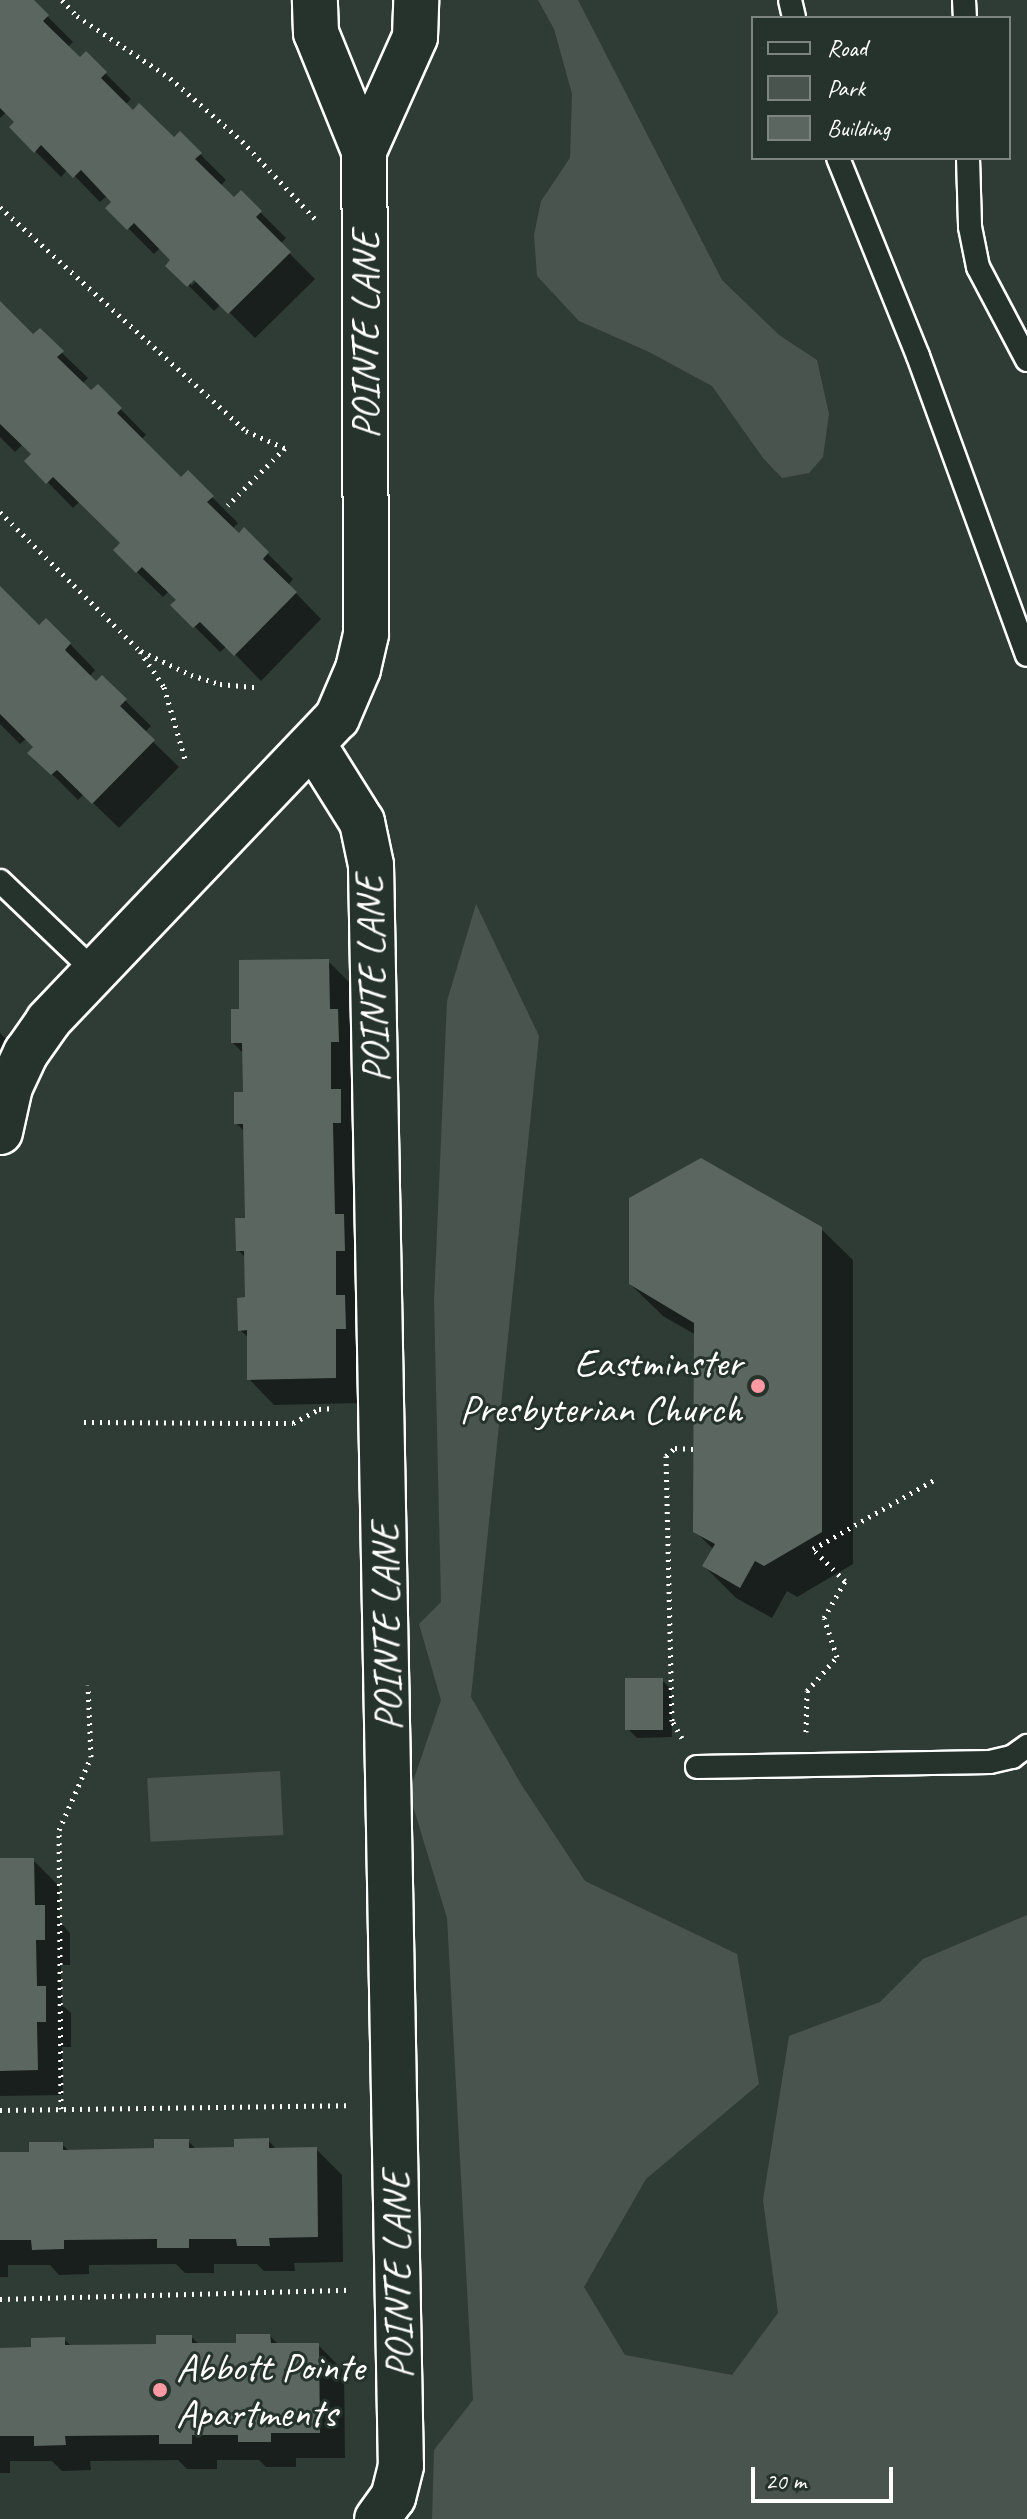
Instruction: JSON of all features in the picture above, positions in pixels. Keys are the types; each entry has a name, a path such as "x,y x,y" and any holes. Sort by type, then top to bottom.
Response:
{"street":[{"path":"315,0 316,33 364,151"},
{"path":"364,151 415,37 416,0"},
{"name":"POINTE LANE","path":"0,1132 10,1087 26,1053 48,1021 93,970 337,718 358,669 366,634 364,151"},
{"name":"POINTE LANE","path":"313,744 362,822 371,865 401,2466 393,2497 377,2519"}],"lane":[{"path":"839,160 918,356 1027,655"},
{"path":"968,160 970,227 978,267 1027,360"},
{"path":"0,881 93,970"},
{"path":"697,1767 990,1762 1012,1757 1027,1746"}],"path":[{"path":"62,0 77,16 170,78 242,141 318,222"},
{"path":"0,207 246,431 285,448 228,505"},
{"path":"0,512 140,651 164,687 186,762"},
{"path":"140,651 191,675 220,684 258,687"},
{"path":"84,1422 293,1423 319,1409 382,1407"},
{"path":"693,1449 675,1448 666,1456 672,1721 697,1767"},
{"path":"805,1765 807,1691 837,1657 824,1618 845,1581 813,1549 934,1480"},
{"path":"61,2109 59,1830 91,1757 88,1685"},
{"path":"0,2110 394,2105"},
{"path":"0,2299 398,2289"}],"green space":[{"path":"538,0 578,0 722,280 779,335 817,360 829,414 823,457 809,473 782,478 763,458 712,386 649,352 579,321 537,276 534,235 541,201 570,158 572,94 554,29"},
{"path":"476,904 539,1036 471,1697 521,1784 585,1881 737,1954 759,2084 646,2179 584,2287 625,2355 732,2375 778,2313 763,2200 789,2036 880,2002 923,1959 1027,1915 1027,2519 432,2519 434,2450 473,2400 447,1918 409,1793 441,1700 419,1624 441,1602 434,1301 447,1001"},
{"path":"280,1771 283,1835 151,1842 147,1778"}],"building":[{"path":"0,0 34,0 49,15 43,21 80,57 86,51 107,72 101,78 133,110 139,103 174,137 180,131 202,153 195,159 234,197 241,190 262,211 256,217 291,252 228,314 194,280 187,287 165,266 170,260 134,223 127,230 105,208 111,202 81,170 73,178 41,145 34,153 9,127 14,122 0,108"},
{"path":"0,301 33,334 40,328 64,351 57,357 91,390 98,384 122,408 117,413 181,477 188,470 214,496 207,502 239,533 244,527 269,552 263,559 297,592 234,656 200,622 193,628 170,605 176,600 142,567 136,573 113,550 120,543 53,477 46,484 24,461 31,454 0,424"},
{"path":"0,586 39,625 46,618 71,643 65,650 96,681 102,675 127,699 120,706 155,740 92,804 57,770 51,775 27,753 33,747 0,714"},
{"path":"329,959 330,1009 338,1009 339,1042 331,1042 331,1089 341,1089 341,1123 333,1123 335,1214 344,1214 345,1251 336,1251 336,1295 345,1295 346,1329 336,1329 336,1378 247,1380 247,1330 238,1331 237,1298 245,1297 244,1251 236,1251 235,1218 245,1218 243,1124 234,1124 234,1092 243,1092 242,1043 231,1043 231,1009 239,1009 239,960"},
{"name":"Eastminster Presbyterian Church","path":"701,1158 822,1227 822,1532 764,1566 755,1561 740,1588 702,1566 715,1544 693,1532 694,1323 629,1284 629,1198"},
{"path":"625,1678 663,1678 663,1730 625,1730"},
{"path":"0,1858 34,1858 35,1905 45,1905 45,1940 36,1940 37,1986 46,1986 46,2022 37,2022 38,2070 0,2071"},
{"path":"269,2138 269,2148 317,2147 318,2237 269,2238 270,2246 237,2246 236,2239 189,2239 189,2248 157,2248 157,2239 64,2240 64,2249 32,2250 31,2240 0,2240 0,2152 29,2152 29,2142 63,2142 63,2150 154,2148 154,2139 189,2139 189,2148 234,2147 234,2139"},
{"name":"Abbott Pointe Apartments","path":"236,2334 270,2334 271,2343 319,2343 320,2433 271,2433 271,2442 238,2442 238,2435 192,2435 192,2444 159,2444 159,2435 65,2436 66,2445 34,2446 34,2436 0,2436 0,2348 31,2347 31,2338 65,2337 65,2345 156,2344 156,2335 192,2335 192,2343 236,2343"}],"place":[{"name":"Eastminster Presbyterian Church","path":"758,1386"},
{"name":"Abbott Pointe Apartments","path":"160,2390"}]}
